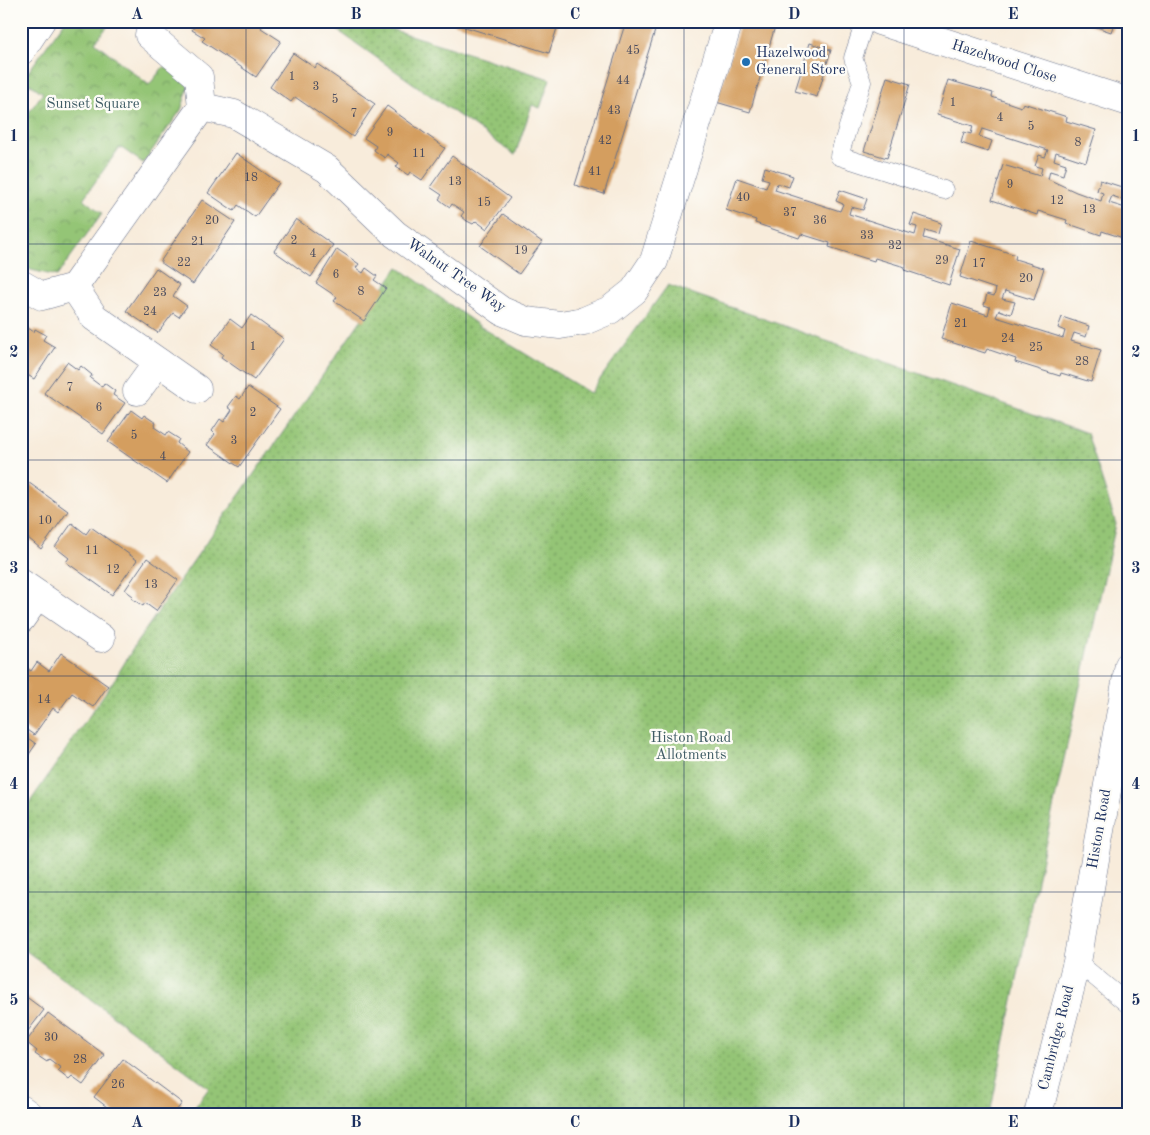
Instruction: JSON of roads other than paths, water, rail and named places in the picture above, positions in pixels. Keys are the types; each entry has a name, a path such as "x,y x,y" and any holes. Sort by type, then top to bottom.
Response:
{"street":[{"path":"21,50 42,21"},
{"name":"Walnut Tree Way","path":"202,108 234,114 327,169 396,234 502,311 526,321 560,325 584,321 610,310 634,291 654,261 729,21"},
{"name":"Hazelwood Close","path":"879,21 921,28 1129,102"},
{"path":"21,284 42,296 74,287 202,108 199,77 140,28"},
{"path":"74,287 94,316 197,389"},
{"path":"137,391 158,362"},
{"path":"21,619 30,589 101,638"},
{"name":"Histon Road","path":"1077,962 1129,666"},
{"name":"Cambridge Road","path":"1038,1114 1077,962"},
{"path":"21,1108 28,1114"}],"lane":[{"path":"865,21 853,58 862,82 839,156 944,190"},
{"path":"1077,962 1129,1005"}],"place":[{"name":"Hazelwood General Store","path":"746,62"}],"park label":[{"name":"Sunset Square","path":"93,104"},
{"name":"Histon Road Allotments","path":"691,746"}]}
